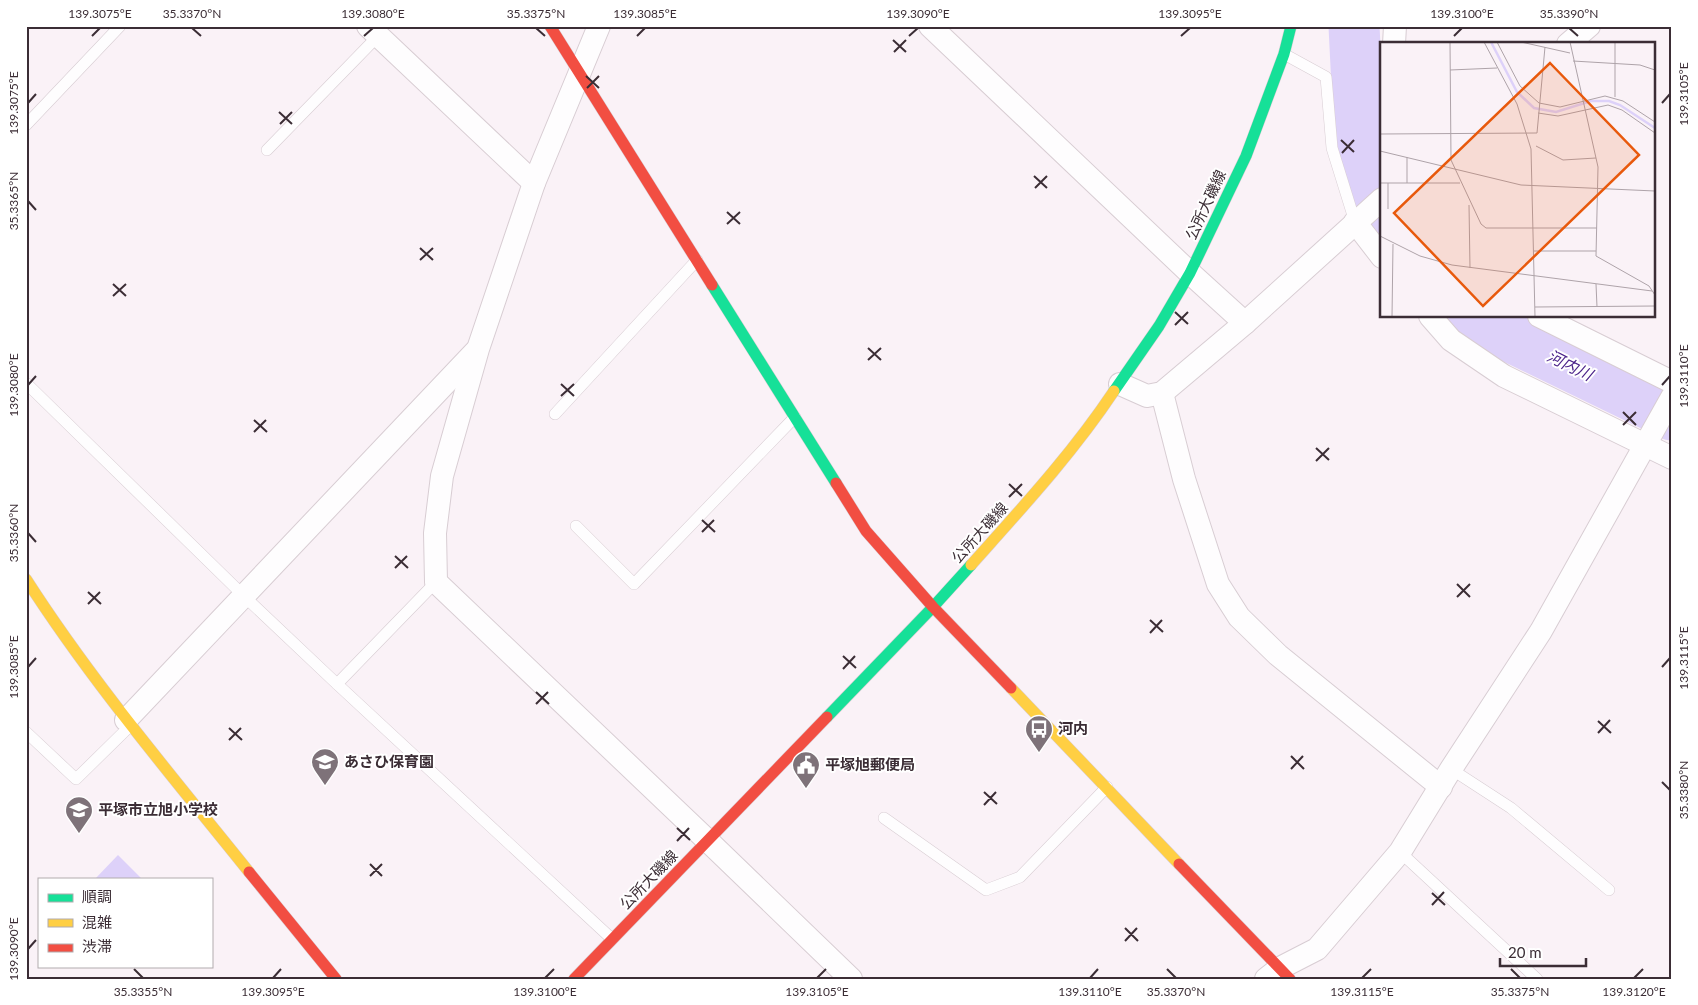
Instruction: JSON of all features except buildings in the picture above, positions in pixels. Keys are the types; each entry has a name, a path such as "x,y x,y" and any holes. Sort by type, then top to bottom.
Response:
{"street":[{"path":"550,26 866,531 933,607 1107,788 1279,975 1316,948 1400,852 1541,631 1672,397"},
{"path":"599,26 534,183 478,349 442,476 435,532 436,582 708,840 851,979"},
{"path":"930,26 1245,323"},
{"name":"公所大磯線","path":"579,977 612,939 933,607 1047,480 1092,424 1159,326 1190,273 1246,156 1284,54 1291,26"},
{"path":"1394,42 1395,26"},
{"path":"1570,42 1589,26"},
{"path":"373,31 534,183"},
{"path":"1120,384 1147,396 1162,393 1245,323 1380,202"},
{"path":"1356,222 1380,254"},
{"path":"1432,318 1451,340 1504,376 1672,458"},
{"path":"1543,318 1672,382"},
{"path":"128,723 244,596 478,349"},
{"path":"1162,393 1184,479 1218,584 1239,617 1278,655 1446,778"},
{"path":"26,579 128,723 336,979"}],"lane":[{"path":"26,124 120,26"},
{"path":"267,150 373,31"},
{"path":"1284,54 1326,77 1332,148 1356,222"},
{"path":"556,414 697,260"},
{"path":"26,383 244,596 612,939"},
{"path":"576,526 634,584 796,417"},
{"path":"337,684 436,582"},
{"path":"26,732 76,780 128,723"},
{"path":"1446,778 1511,808 1609,890"},
{"path":"884,818 986,890 1020,877 1107,788"},
{"path":"1400,852 1537,979"}],"shaded area":[{"path":"118,855 141,878 96,878"}],"waterway":[{"name":"河内川","path":"1354,26 1361,167 1380,206"},
{"name":"河内川","path":"1472,318 1672,415"}],"traffic: fast":[{"path":"1114,391 1159,326 1190,273 1246,156 1284,54 1291,26"},
{"path":"712,285 836,483"},
{"path":"827,717 971,565"}],"traffic: slow":[{"path":"971,565 1063,459 1114,391"},
{"path":"26,579 105,692 249,872"},
{"path":"1011,688 1179,864"}],"traffic: jam":[{"path":"550,26 712,285"},
{"path":"836,483 866,531 933,607 1011,688"},
{"path":"574,979 827,717"},
{"path":"1179,864 1290,979"},
{"path":"249,872 336,979"}],"place":[{"name":"河内","path":"1039,753"},
{"name":"あさひ保育園","path":"325,786"},
{"name":"平塚旭郵便局","path":"806,789"},
{"name":"平塚市立旭小学校","path":"79,834"}]}
